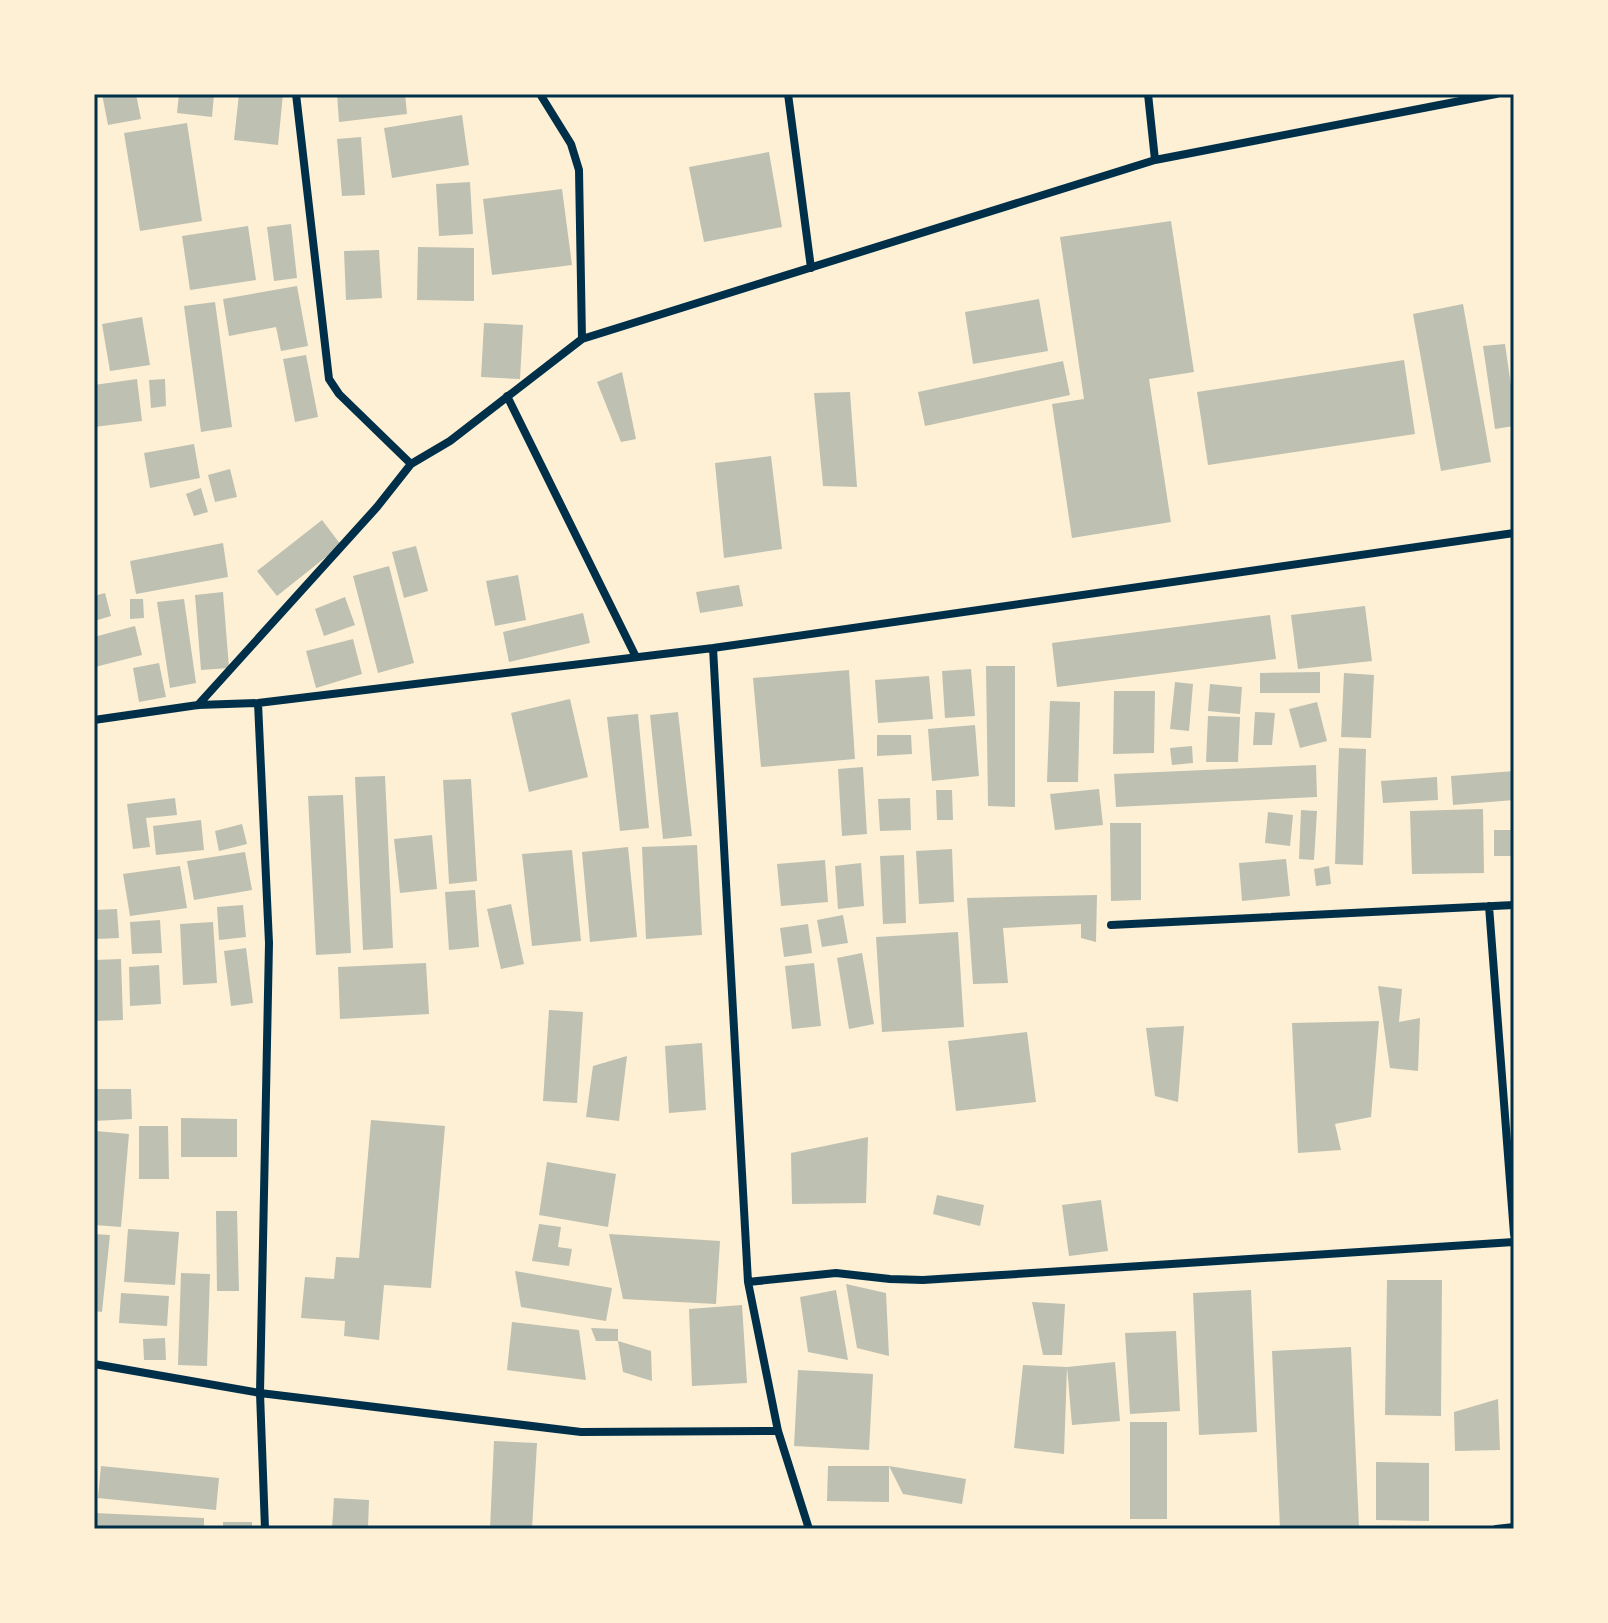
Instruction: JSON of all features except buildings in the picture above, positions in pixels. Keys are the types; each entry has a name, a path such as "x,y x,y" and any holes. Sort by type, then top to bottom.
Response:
{"street":[{"path":"296,94 329,379 339,394 411,464"},
{"path":"540,94 571,144 579,170 582,339"},
{"path":"788,94 811,268"},
{"path":"1148,94 1155,160"},
{"path":"198,705 367,519 411,464 450,441 582,339 1155,160 1496,94"},
{"path":"507,396 636,657"},
{"path":"94,720 198,705 258,703 713,648 1514,533"},
{"path":"713,648 748,1282 778,1431 809,1529"},
{"path":"258,703 269,943 260,1393 265,1529"},
{"path":"1111,925 1514,905"},
{"path":"1489,906 1514,1234"},
{"path":"748,1282 836,1273 923,1280 1514,1242"},
{"path":"94,1364 260,1393 581,1432 778,1431"},
{"path":"1496,1529 1514,1527"}]}
